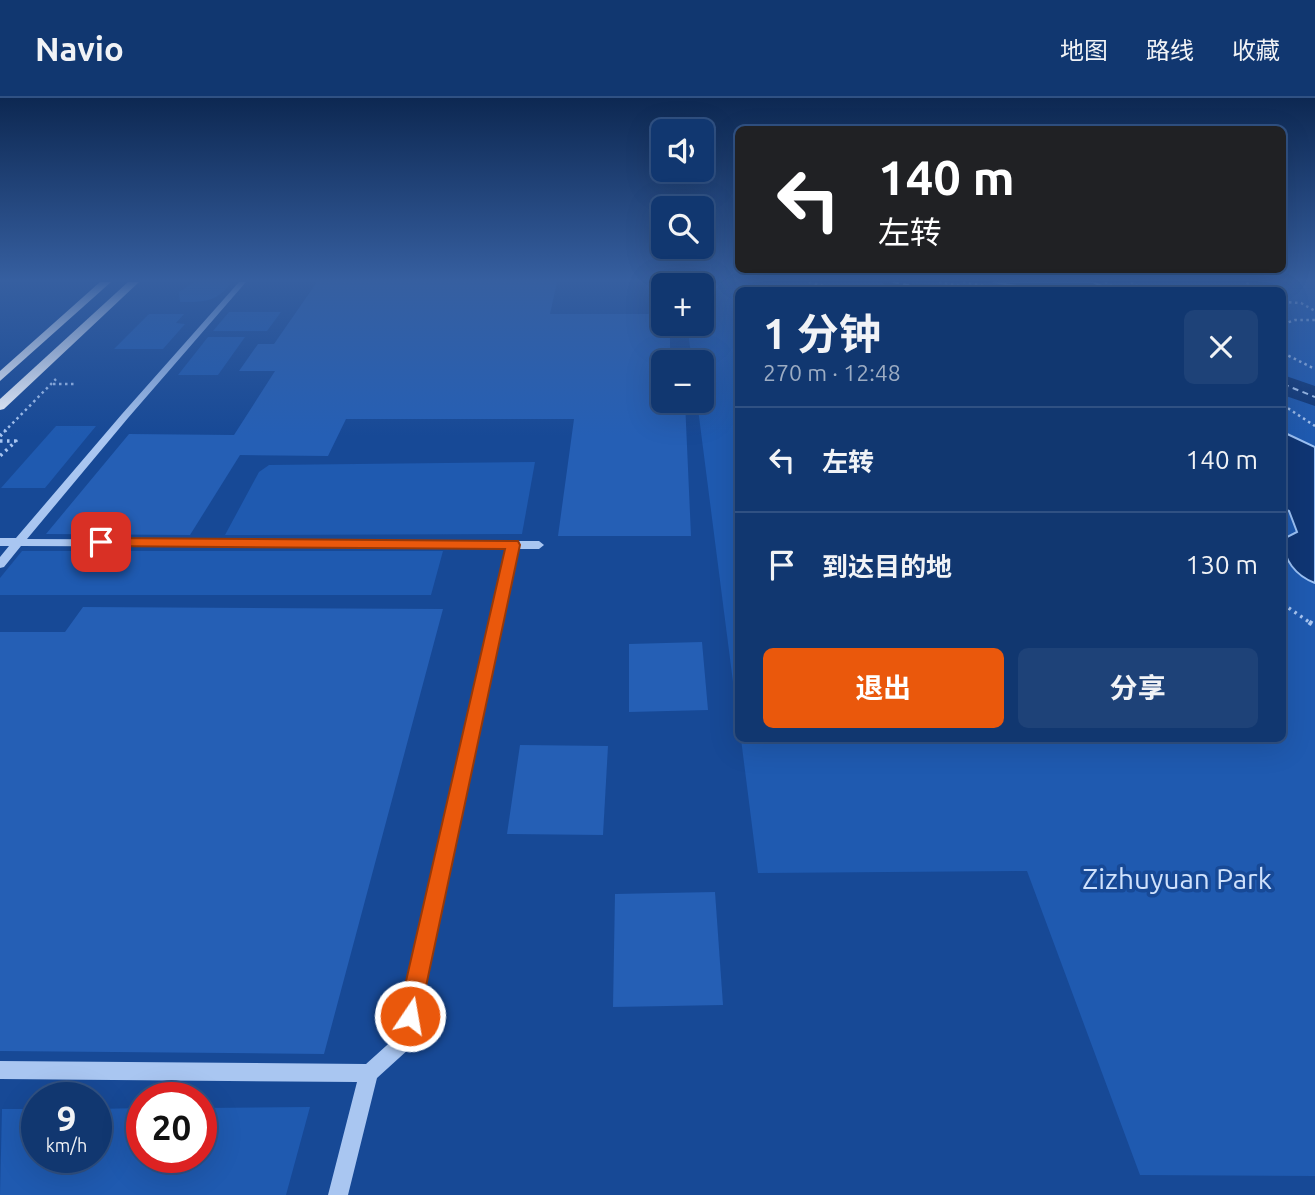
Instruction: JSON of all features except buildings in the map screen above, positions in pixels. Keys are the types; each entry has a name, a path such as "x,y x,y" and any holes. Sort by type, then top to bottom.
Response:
{"main road":[{"path":"0,377 49,333"},
{"path":"0,407 79,333"}],"lane":[{"path":"0,564 199,333"},
{"path":"0,542 539,545"},
{"path":"338,1195 369,1073 404,1042 513,545"},
{"path":"0,1070 369,1073"}],"path":[{"path":"1286,354 1315,369"},
{"path":"52,384 74,384"},
{"path":"1286,407 1315,426"},
{"path":"0,441 16,441 0,456"},
{"path":"1286,606 1315,626"}],"green space":[{"path":"130,333 177,333 163,349 114,349"},
{"name":"Zizhuyuan Park","path":"714,333 735,333 735,698 699,413 714,413 714,350 690,350 689,336 714,336"},
{"name":"Zizhuyuan Park","path":"1286,333 1315,333 1315,1176 1140,1175 1027,871 758,873 741,742 1286,742"},
{"path":"208,337 245,337 218,375 178,375"},
{"path":"56,426 96,426 45,488 1,488"},
{"path":"535,462 522,534 225,535 259,472 269,465"},
{"path":"22,551 443,551 431,595 0,595 0,578"},
{"path":"310,1107 286,1195 0,1195 2,1109 21,1109 21,1173 112,1173 112,1109 126,1108 126,1173 217,1173 217,1108"}],"shaded area":[{"path":"1286,433 1315,447 1315,583 1297,572 1286,556 1286,538 1297,532 1286,510"}],"waterway":[{"path":"1286,385 1315,397"}],"ferry route":[{"path":"1286,385 1315,397"}],"route":[{"path":"101,542 513,545 410,1016"}]}
